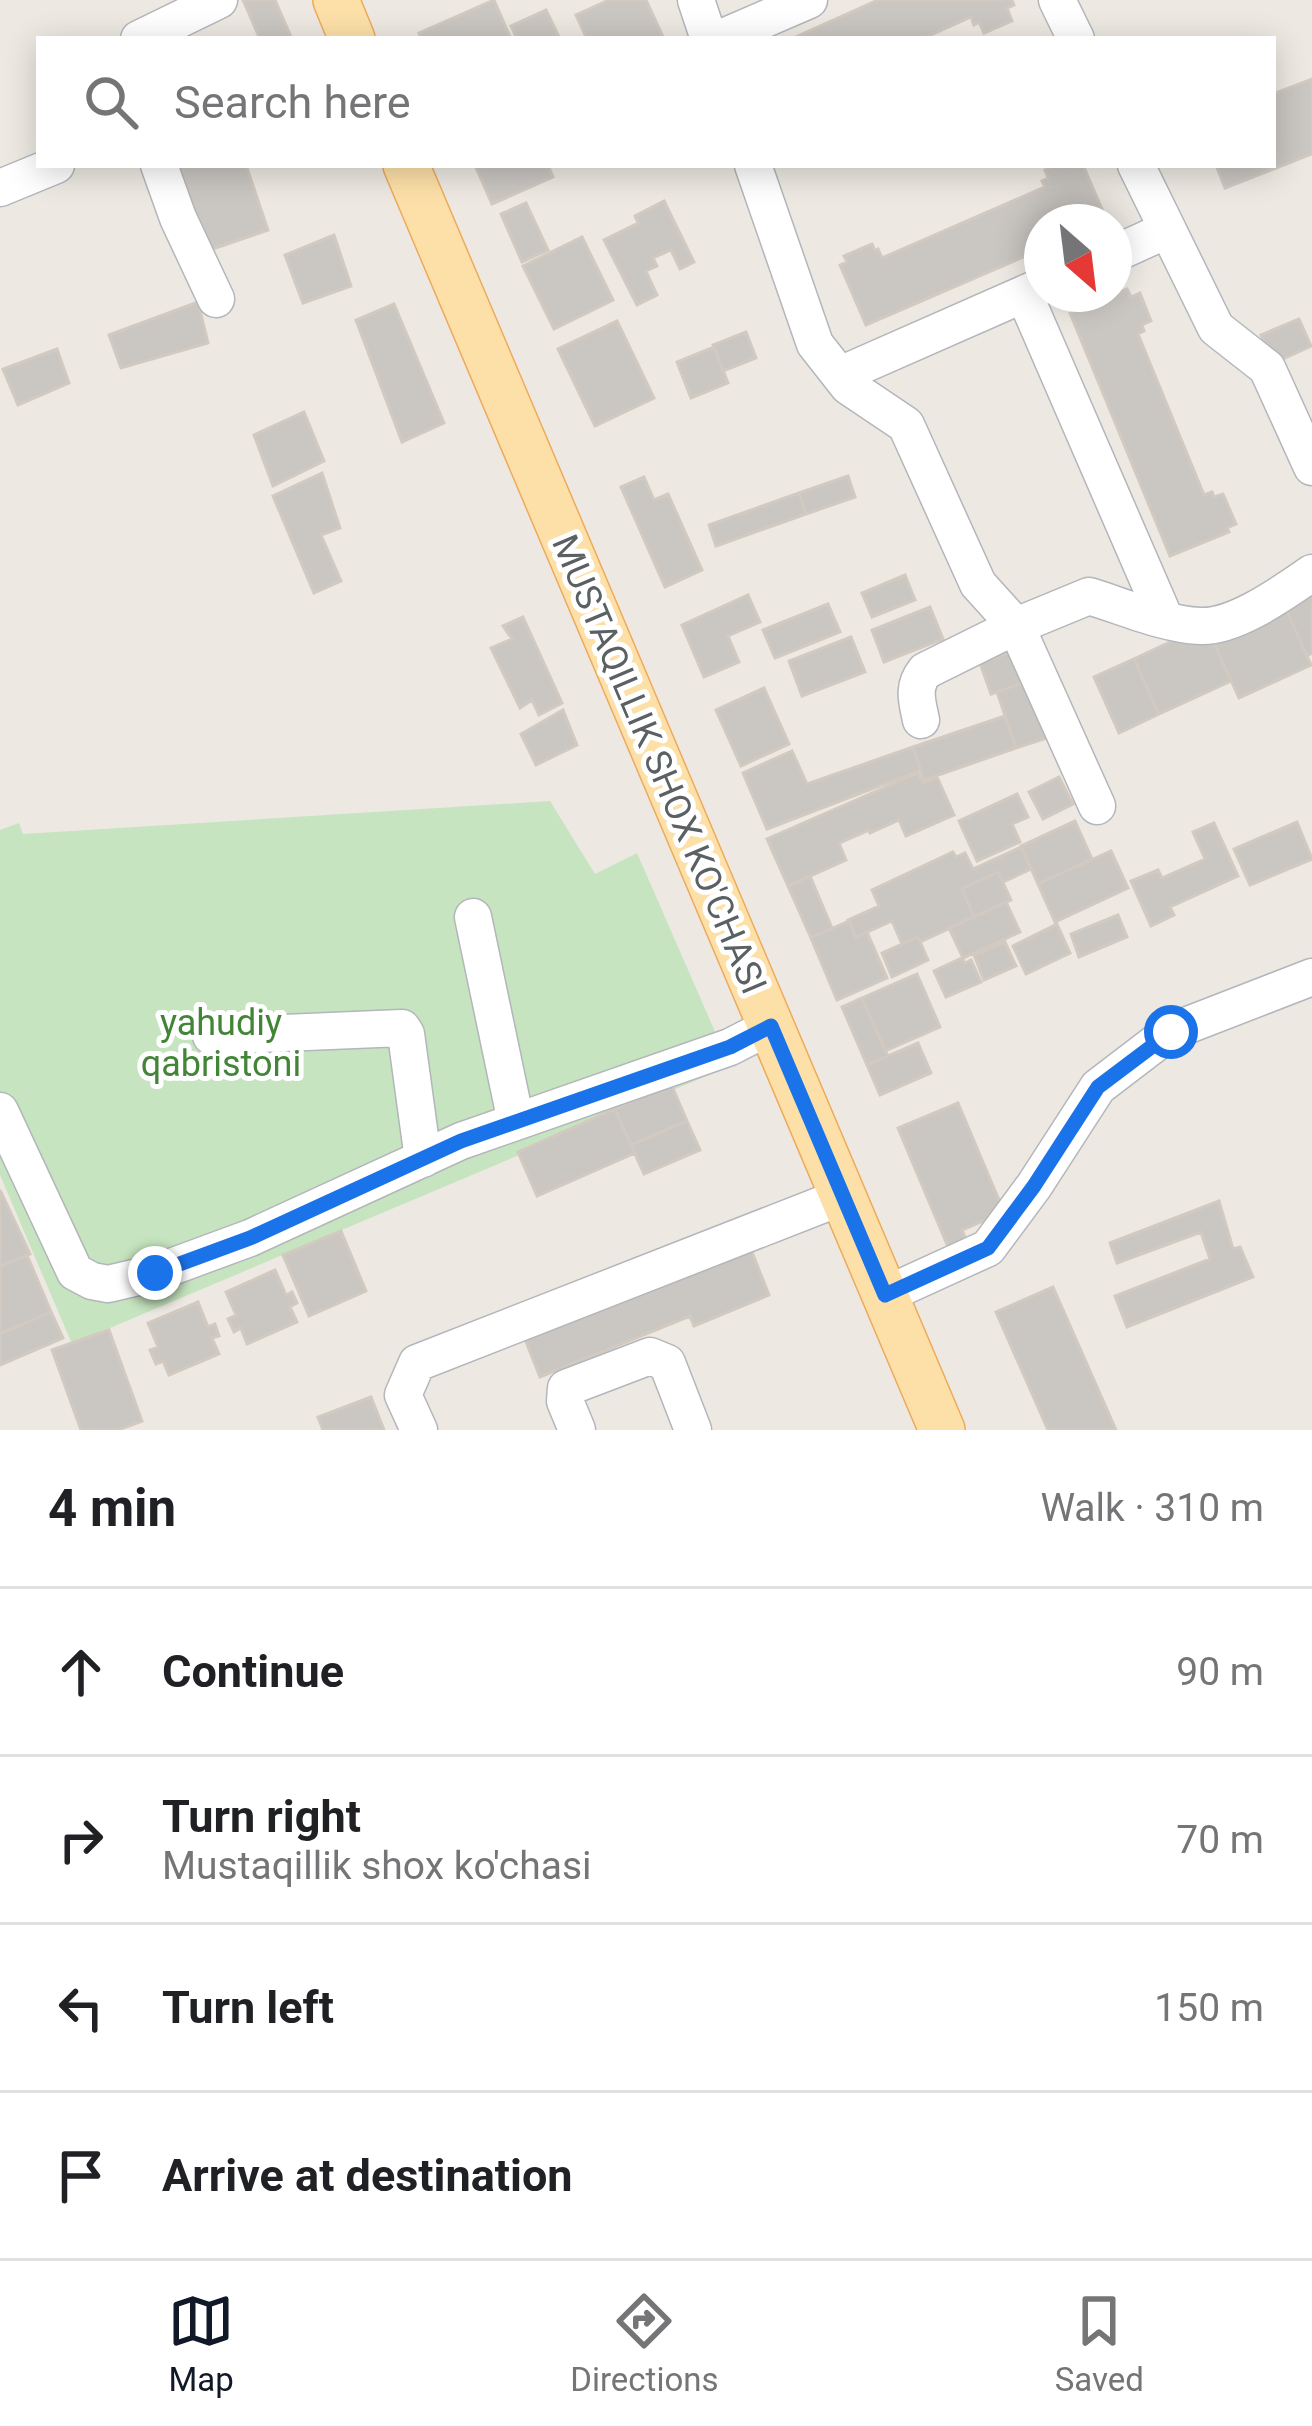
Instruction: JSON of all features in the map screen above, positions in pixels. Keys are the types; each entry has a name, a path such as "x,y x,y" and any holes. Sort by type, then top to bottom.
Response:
{"main road":[{"path":"335,0 351,36"},
{"name":"MUSTAQILLIK SHOX KO'CHASI","path":"407,168 942,1430"}],"lane":[{"path":"145,36 218,0"},
{"path":"696,0 708,36"},
{"path":"726,36 808,0"},
{"path":"1058,0 1075,36"},
{"path":"0,188 49,168"},
{"path":"160,168 216,299"},
{"path":"754,168 815,344 848,386 906,424 979,584 1016,626 1097,806"},
{"path":"1137,168 1216,328 1267,368 1312,467"},
{"path":"1132,246 1167,230"},
{"path":"840,375 1024,294"},
{"path":"1042,312 1165,620"},
{"path":"921,720 915,692 925,671 1089,596 1165,620 1203,626 1251,610 1312,573"},
{"path":"473,916 516,1122"},
{"path":"885,1295 988,1248 1098,1087 1171,1032 1312,977"},
{"path":"0,1111 75,1271 109,1284 155,1273 250,1238 461,1141 730,1047 771,1026"},
{"path":"211,1036 402,1028 423,1159"},
{"path":"419,1430 403,1395 417,1363 844,1196"},
{"path":"577,1430 565,1401 566,1388 650,1355 668,1363 693,1430"}],"green space":[{"name":"yahudiy qabristoni","path":"550,801 595,874 637,853 730,1066 72,1344 0,1175 0,830 19,823 23,834"}],"building":[{"path":"243,0 275,0 291,36 259,36"},
{"path":"494,0 510,36 420,36"},
{"path":"609,0 646,0 663,36 586,36 576,15"},
{"path":"878,0 1012,0 1014,5 1007,8 1012,21 984,33 971,17 929,36 798,36"},
{"path":"546,10 559,36 516,36 511,26"},
{"path":"1312,79 1312,154 1225,188 1217,168 1276,168 1276,93"},
{"path":"178,168 247,168 268,230 207,251"},
{"path":"476,168 549,168 553,177 492,204"},
{"path":"1050,168 1084,168 1100,204 1024,204 1024,257 866,325 840,265 847,262 844,256 872,244 882,258 1045,187 1042,181 1048,178 1045,170"},
{"path":"664,201 694,262 680,269 671,250 653,258 657,266 646,271 657,295 637,305 604,240 638,223 635,216"},
{"path":"526,203 548,250 522,262 501,214"},
{"path":"334,235 351,286 303,303 285,255"},
{"path":"582,237 613,300 554,329 523,266"},
{"path":"1140,293 1151,321 1138,334 1204,495 1223,494 1236,524 1227,528 1229,532 1170,556 1070,313 1132,312 1132,297"},
{"path":"198,302 208,343 121,368 109,335"},
{"path":"394,304 444,423 402,442 356,320"},
{"path":"1299,319 1311,346 1274,363 1261,335"},
{"path":"617,321 654,398 595,426 558,349"},
{"path":"746,332 756,358 723,371 713,345"},
{"path":"714,347 728,383 691,398 677,362"},
{"path":"57,349 69,383 18,405 3,369"},
{"path":"304,412 324,461 273,486 254,435"},
{"path":"322,473 340,528 321,535 341,581 314,593 273,496"},
{"path":"848,476 855,497 806,514 799,493"},
{"path":"644,477 654,500 668,494 702,570 665,587 621,487"},
{"path":"799,493 806,514 716,546 709,525"},
{"path":"905,575 915,600 872,617 862,593"},
{"path":"1312,590 1312,653 1307,656 1283,603"},
{"path":"748,595 760,622 728,636 739,662 704,677 682,625"},
{"path":"1283,603 1311,665 1239,698 1211,636"},
{"path":"828,604 840,632 775,658 763,630"},
{"path":"930,607 943,639 884,662 872,630"},
{"path":"523,617 562,703 539,715 532,700 520,708 491,648 512,639 503,626"},
{"path":"1208,630 1231,681 1159,714 1134,659"},
{"path":"851,637 865,672 802,696 789,661"},
{"path":"1020,649 1031,680 991,694 980,663"},
{"path":"1134,659 1159,714 1119,733 1094,677"},
{"path":"1031,680 1050,737 1016,748 997,692"},
{"path":"764,688 789,744 741,766 716,710"},
{"path":"563,710 577,745 536,765 521,734"},
{"path":"1005,716 1016,748 924,780 913,747"},
{"path":"913,747 921,770 767,829 743,773 792,751 807,784"},
{"path":"918,773 923,783 937,777 954,815 906,836 899,820 869,830 839,843 846,860 788,886 767,839"},
{"path":"1059,777 1073,804 1043,819 1029,792"},
{"path":"1017,794 1028,817 1012,824 1020,842 977,861 959,821"},
{"path":"1075,821 1092,859 1038,884 1021,846"},
{"path":"1297,822 1312,859 1250,885 1234,849"},
{"path":"1214,823 1238,876 1170,907 1174,915 1151,926 1131,881 1158,870 1162,878 1205,859 1193,832"},
{"path":"1021,847 1031,869 1003,882 998,872 962,889 974,917 920,942 918,937 902,944 892,921 856,937 848,920 879,906 872,890 953,852 956,857 965,853 973,869"},
{"path":"1111,851 1128,888 1055,922 1038,884"},
{"path":"998,872 1011,900 974,917 962,889"},
{"path":"810,876 832,928 811,938 788,886"},
{"path":"1006,902 1020,932 963,958 949,928"},
{"path":"1118,915 1127,937 1079,957 1071,934"},
{"path":"849,921 856,937 867,932 887,978 837,1000 811,938"},
{"path":"1057,924 1070,953 1026,974 1013,946"},
{"path":"918,937 928,960 892,977 882,953"},
{"path":"1005,942 1016,966 984,980 974,955"},
{"path":"962,958 965,963 971,960 981,982 946,997 934,971"},
{"path":"917,974 940,1027 885,1051 862,998"},
{"path":"862,998 888,1056 867,1065 842,1007"},
{"path":"918,1043 931,1073 880,1095 867,1065"},
{"path":"671,1084 687,1121 631,1145 615,1109"},
{"path":"958,1103 1004,1212 962,1230 967,1242 949,1249 898,1128"},
{"path":"615,1109 635,1153 537,1196 518,1152"},
{"path":"687,1121 700,1150 644,1174 631,1145"},
{"path":"0,1190 30,1254 2,1266 0,1262"},
{"path":"1219,1201 1233,1249 1240,1247 1253,1277 1127,1327 1115,1296 1210,1259 1201,1232 1117,1263 1110,1243"},
{"path":"341,1231 366,1291 309,1316 283,1255"},
{"path":"748,1242 769,1295 694,1326 690,1316 540,1377 523,1334"},
{"path":"27,1255 51,1312 0,1334 0,1267"},
{"path":"275,1270 286,1295 292,1292 297,1303 290,1307 297,1322 247,1344 241,1328 234,1332 228,1319 236,1315 226,1292"},
{"path":"1053,1287 1116,1430 1048,1430 996,1312"},
{"path":"198,1302 208,1327 215,1324 219,1336 212,1338 219,1354 169,1375 163,1361 156,1364 150,1350 158,1347 148,1323"},
{"path":"51,1312 63,1338 0,1365 0,1334"},
{"path":"109,1330 142,1421 118,1430 81,1430 52,1350"},
{"path":"371,1397 384,1430 323,1430 318,1417"}],"route":[{"path":"155,1273 250,1238 461,1141 730,1047 771,1026 885,1295 988,1248 1098,1087 1171,1032"}]}
